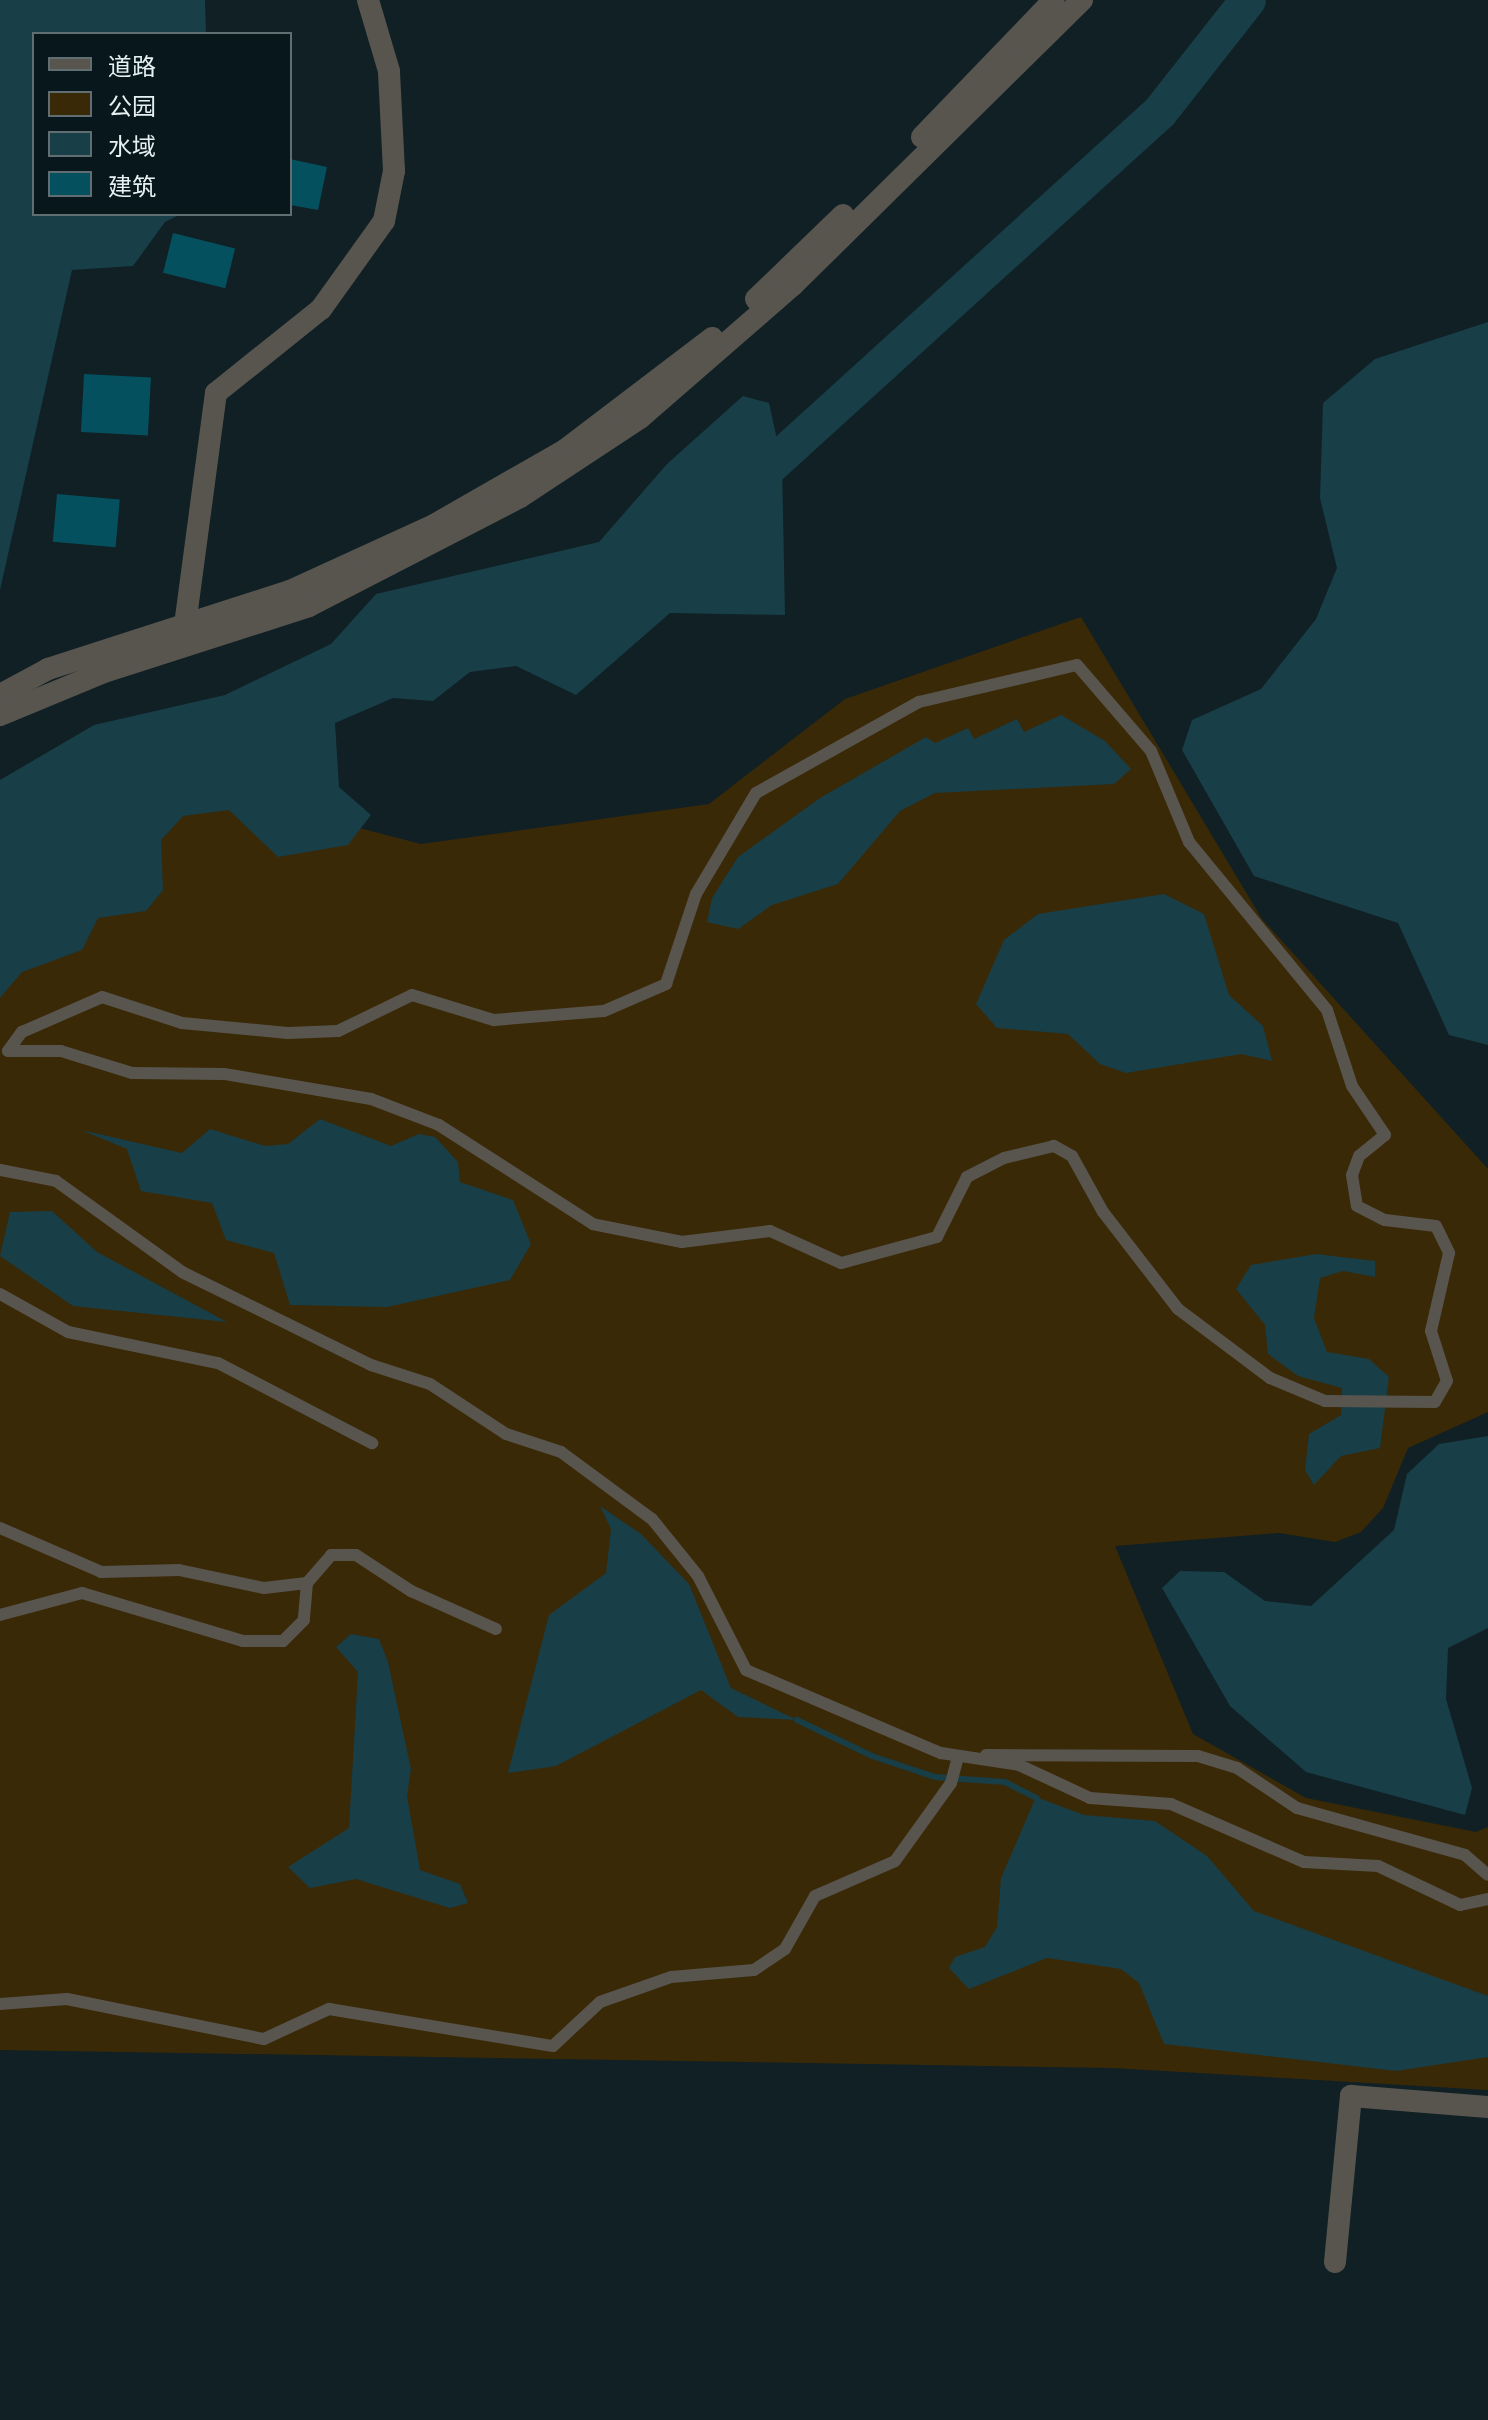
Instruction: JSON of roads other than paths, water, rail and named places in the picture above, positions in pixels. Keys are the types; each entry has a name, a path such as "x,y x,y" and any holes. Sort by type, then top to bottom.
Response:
{"street":[{"path":"190,635 216,393 321,309 384,221 394,171 389,71 368,0"},
{"path":"0,715 190,635 434,525 565,450 733,322 1054,0"},
{"path":"0,695 48,669 309,606 422,550 640,418 793,285 1082,0"},
{"path":"1335,2262 1351,2096 1488,2107"}],"lane":[{"path":"1077,665 1151,751 1189,842 1327,1010 1352,1086 1385,1135 1359,1156 1352,1175 1357,1206 1385,1220 1436,1226 1449,1253 1431,1331 1447,1381 1435,1402 1396,1404 1325,1401 1270,1378 1178,1309 1103,1212 1072,1156 1054,1146 1004,1158 967,1177 937,1237 841,1263 770,1231 682,1242 593,1224 439,1125 371,1099 224,1074 132,1073 61,1051 4,1056 22,1032 102,997 182,1023 288,1033 338,1031 412,995 494,1020 604,1011 666,984 696,894 756,793 919,702 1077,665"},
{"path":"0,1170 56,1181 182,1272 371,1365 430,1384 506,1434 561,1452 652,1519 698,1576 746,1670 902,1741 958,1756 1019,1765 1090,1798 1171,1804 1304,1862 1378,1866 1460,1905 1488,1899"},
{"path":"0,1294 68,1332 218,1363 372,1443"},
{"path":"0,1528 101,1572 179,1570 264,1588 307,1583"},
{"path":"0,1615 82,1593 243,1641 283,1641 304,1620 307,1583 331,1555 356,1555 411,1591 496,1629"},
{"path":"958,1756 1198,1756 1237,1768 1297,1808 1465,1855 1488,1875"},
{"path":"0,2004 67,1999 264,2039 329,2009 553,2046 600,2002 671,1977 754,1970 785,1949 815,1896 895,1861 951,1783 958,1756"}],"water":[{"path":"0,0 205,0 206,32 32,32 32,216 177,216 165,222 133,266 72,270 0,590"},
{"path":"1488,322 1488,1045 1449,1035 1398,923 1254,876 1182,750 1192,720 1261,689 1316,619 1337,568 1320,498 1323,403 1375,359"},
{"path":"743,396 769,403 782,462 785,615 670,613 576,695 516,666 470,672 433,701 393,698 335,723 339,787 371,815 348,845 278,857 229,810 183,816 161,840 163,890 146,911 98,918 82,950 22,972 0,998 0,780 94,725 225,695 331,644 376,594 599,542 667,464"},
{"path":"1061,715 1105,741 1131,769 1114,784 935,793 900,811 838,884 772,905 738,929 707,922 712,898 738,857 820,798 926,737 935,743 968,728 974,739 1017,719 1024,732"},
{"path":"1164,894 1204,914 1229,995 1263,1026 1272,1061 1241,1054 1126,1073 1100,1064 1068,1034 997,1028 976,1004 1004,940 1038,914"},
{"path":"320,1119 391,1146 419,1134 435,1137 458,1162 460,1182 513,1200 531,1244 510,1280 387,1307 290,1305 274,1253 226,1240 212,1203 141,1191 127,1149 81,1130 182,1153 210,1129 265,1146 288,1144"},
{"path":"52,1211 97,1252 227,1322 73,1306 0,1256 10,1212"},
{"path":"1316,1254 1375,1261 1375,1277 1343,1271 1320,1278 1314,1318 1327,1352 1369,1359 1389,1377 1380,1448 1341,1456 1314,1485 1305,1470 1309,1434 1341,1415 1342,1388 1298,1376 1268,1354 1265,1325 1236,1289 1251,1265"},
{"path":"1488,1436 1488,1628 1448,1648 1446,1699 1472,1788 1465,1815 1306,1772 1230,1706 1162,1588 1180,1571 1224,1572 1265,1601 1311,1606 1394,1530 1407,1474 1439,1444"},
{"path":"600,1506 641,1534 689,1584 731,1688 797,1720 738,1717 701,1690 556,1766 508,1773 549,1615 606,1573 611,1529"},
{"path":"351,1634 379,1639 388,1662 411,1769 407,1796 420,1870 460,1884 468,1903 450,1908 356,1879 310,1888 288,1867 349,1828 358,1672 336,1647"},
{"path":"1036,1797 1084,1815 1155,1821 1207,1856 1254,1911 1488,1996 1488,2057 1396,2071 1164,2044 1139,1983 1121,1969 1047,1958 969,1989 949,1968 955,1957 985,1947 997,1927 1001,1878"}],"waterway":[{"path":"745,489 1160,112 1248,0"},
{"path":"797,1720 872,1756 935,1777 1005,1782 1036,1798"}]}
